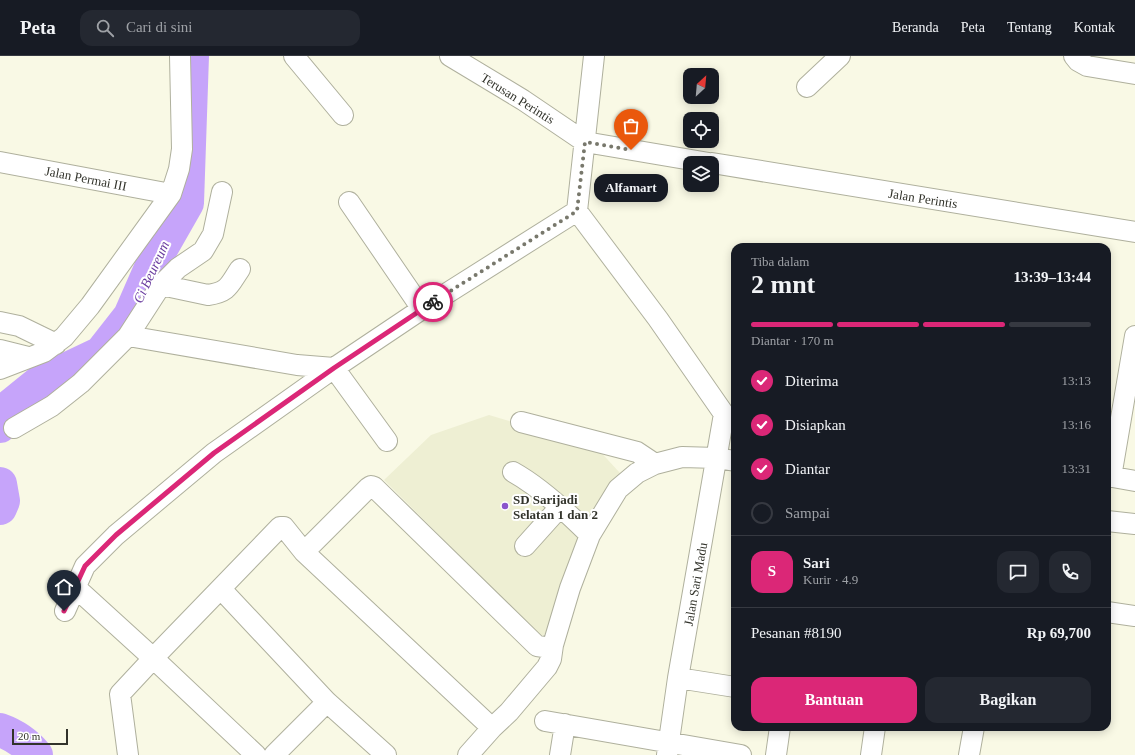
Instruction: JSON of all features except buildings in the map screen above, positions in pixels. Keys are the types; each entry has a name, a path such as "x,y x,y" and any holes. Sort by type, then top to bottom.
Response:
{"street":[{"path":"0,368 44,352 56,344 72,329 171,194 179,169 182,149 180,56"},
{"path":"294,56 343,115"},
{"name":"Terusan Perintis","path":"450,56 523,100 585,142"},
{"path":"594,56 577,211 730,415"},
{"path":"807,86 840,56"},
{"path":"1074,56 1078,61 1087,66 1135,74"},
{"name":"Jalan Perintis","path":"585,142 683,158"},
{"name":"Jalan Permai III","path":"0,162 171,194"},
{"name":"Jalan Perintis","path":"719,164 1135,232"},
{"path":"14,428 52,406 75,387 128,336 161,285 178,268 203,251 214,234 222,192"},
{"path":"349,202 422,309"},
{"path":"64,611 85,566 116,535 214,453 334,368 422,309 577,211"},
{"path":"161,285 208,295 216,294 223,292 228,288 240,270"},
{"path":"0,322 19,326 56,344"},
{"path":"128,336 297,365 334,368 387,441"},
{"path":"1111,466 1135,336"},
{"path":"0,350 28,357"},
{"name":"Jalan Sari Madu","path":"668,748 678,678 726,459 730,415"},
{"path":"521,422 637,452 654,464"},
{"path":"468,755 492,728 509,712 547,666 551,659 553,645 570,588 590,535 618,489 637,473 654,464 682,457 726,459"},
{"path":"512,472 522,477 560,507 590,535"},
{"path":"1111,477 1135,481"},
{"path":"304,552 368,488 371,486 374,487 536,646 544,647 553,645"},
{"path":"525,546 560,507"},
{"path":"1111,521 1135,524"},
{"path":"128,755 120,694 280,527 284,527 304,552 492,728"},
{"path":"75,587 256,755"},
{"path":"221,589 328,702 386,755"},
{"path":"1111,613 1135,616"},
{"path":"678,678 731,686"},
{"path":"274,755 328,702"},
{"path":"545,721 565,724 668,748 741,755"},
{"path":"560,755 565,724"},
{"path":"776,755 779,731"},
{"path":"871,755 874,731"},
{"path":"969,755 973,731"}],"shaded area":[{"name":"SD Sarijadi Selatan 1 dan 2","path":"489,415 596,447 620,473 586,532 552,632 540,636 384,480 431,435"}],"waterway":[{"name":"Ci Beureum","path":"0,426 4,411 40,382 101,353 130,316 154,261 187,203 192,56"},
{"name":"Ci Beureum","path":"0,484 3,501 0,508"},
{"name":"Ci Beureum","path":"0,730 20,740 36,755"}],"way so far":[{"path":"433,302 577,211 585,142 631,150"}],"place":[{"name":"Alfamart","path":"631,150"},
{"name":"SD Sarijadi Selatan 1 dan 2","path":"505,506"}],"route":[{"path":"64,611 85,566 116,535 214,453 334,368 433,302"}]}
